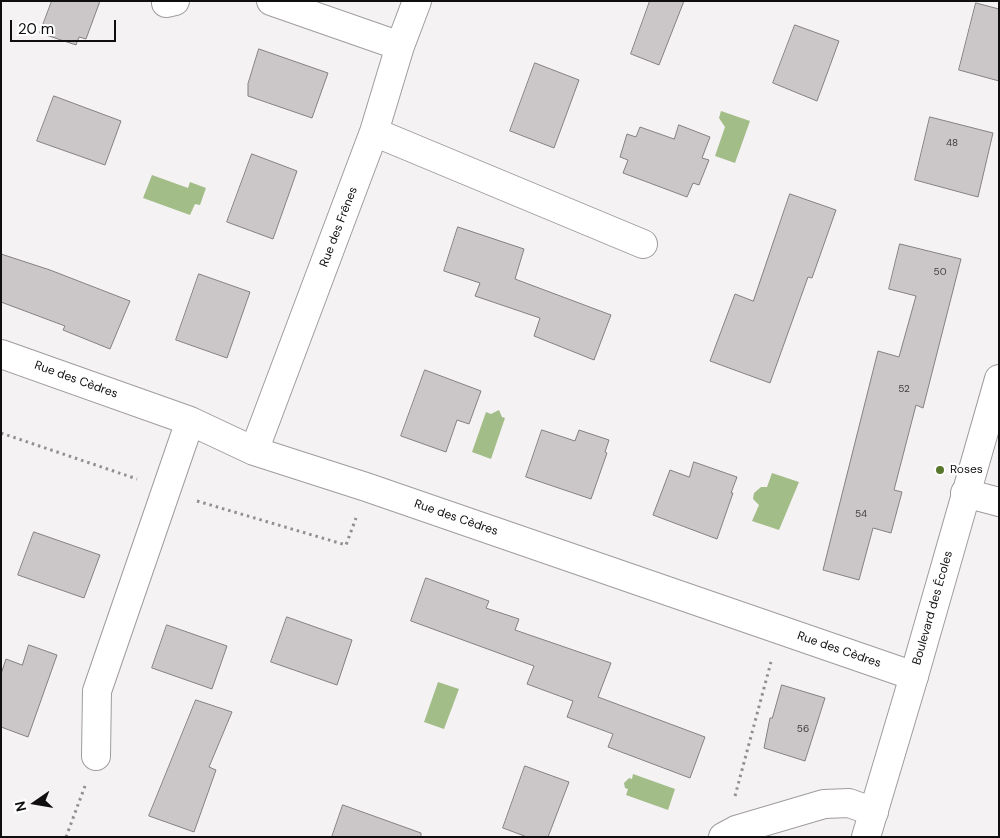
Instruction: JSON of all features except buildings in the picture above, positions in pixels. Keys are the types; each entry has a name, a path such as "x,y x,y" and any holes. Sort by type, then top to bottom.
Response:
{"street":[{"path":"270,1 400,46"},
{"name":"Rue des Frênes","path":"254,451 374,132 400,46 417,1"},
{"path":"374,132 643,244"},
{"name":"Rue des Cèdres","path":"1,354 190,421 254,451 366,487 914,676"},
{"name":"Boulevard des Écoles","path":"870,824 999,379"},
{"path":"96,756 97,690 190,421"},
{"path":"965,493 999,502"},
{"path":"723,837 736,830 824,804 849,803 870,824"}],"path":[{"path":"1,432 138,479"},
{"path":"189,499 346,545 366,487"},
{"path":"733,801 773,653"},
{"path":"66,837 96,756"}],"shaded area":[{"path":"721,111 750,121 735,163 715,156 725,127 719,118"},
{"path":"152,175 188,188 190,182 206,188 200,205 195,204 190,215 143,198"},
{"path":"499,410 502,417 505,418 491,459 472,452 486,412 491,414"},
{"path":"772,473 799,482 779,530 752,521 759,505 753,499 754,493 761,487 767,487"},
{"path":"438,682 459,689 444,729 424,722"},
{"path":"633,774 675,789 668,810 626,795 628,789 625,788 624,783 629,778 632,779"}],"place":[{"name":"Roses","path":"940,470"}]}
